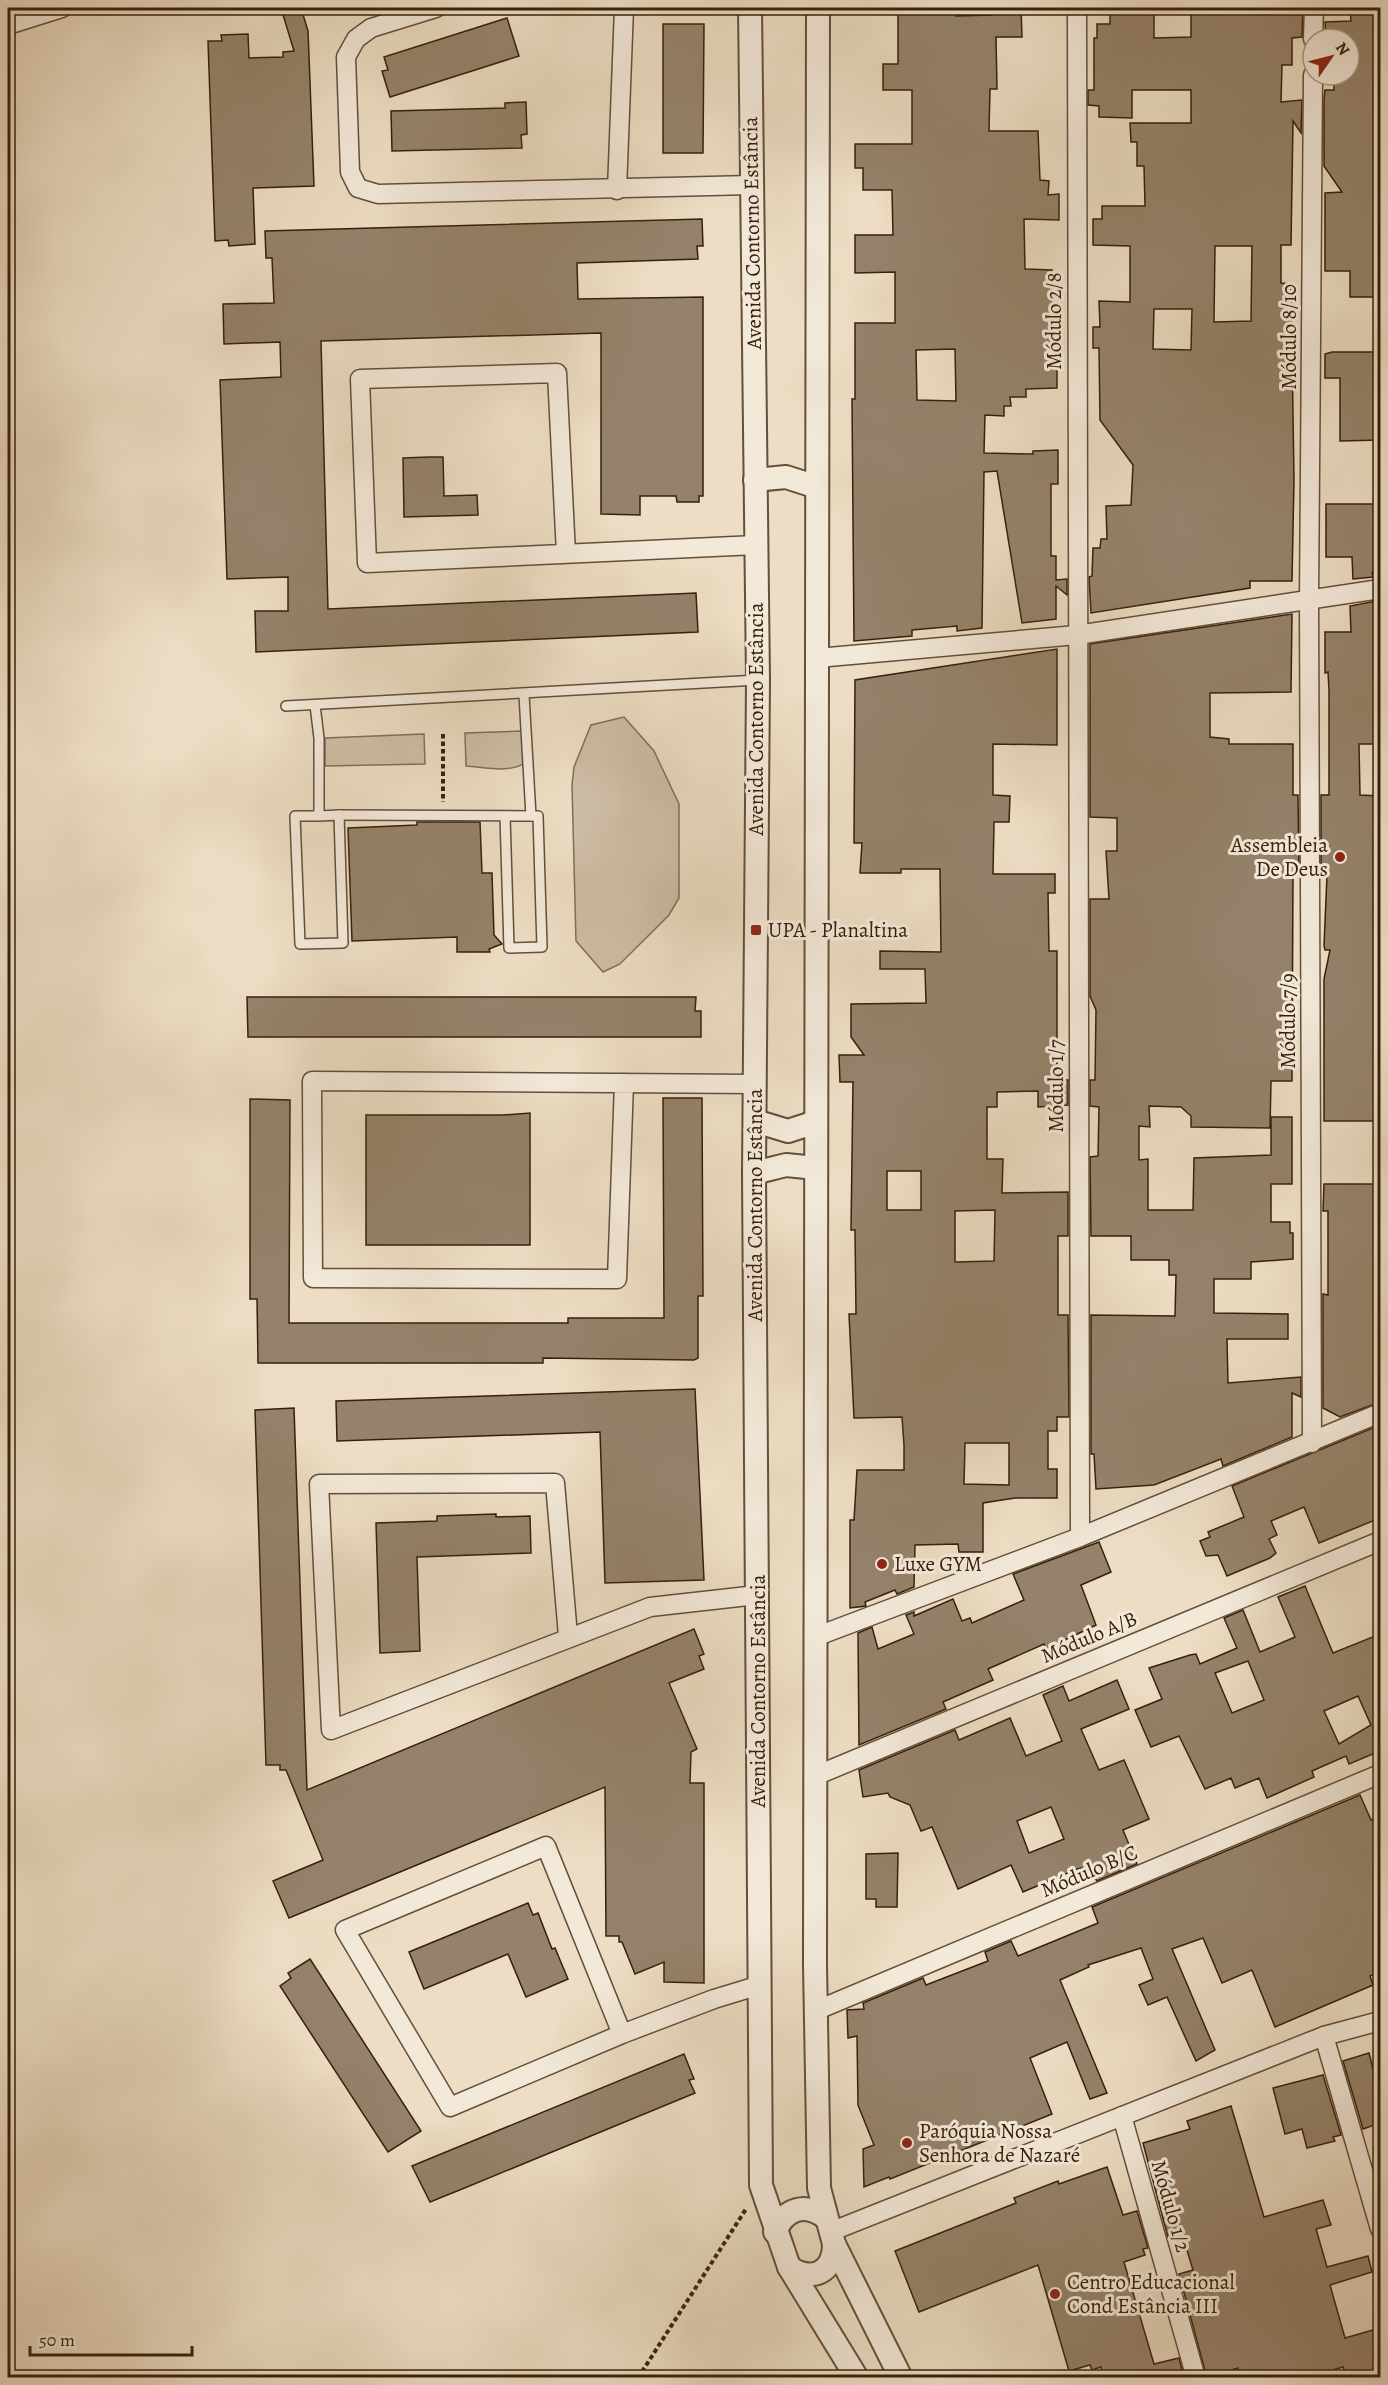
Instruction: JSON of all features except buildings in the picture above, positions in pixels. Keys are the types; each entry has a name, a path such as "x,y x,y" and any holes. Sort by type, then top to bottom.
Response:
{"street":[{"path":"8,25 62,8"},
{"path":"436,8 371,28 356,39 346,57 350,172 358,188 378,194 752,185"},
{"path":"617,190 624,8"},
{"name":"Avenida Contorno Estância","path":"750,8 758,680 754,1173 761,2185 775,2232 789,2267 857,2378"},
{"path":"789,2267 798,2274 810,2276 820,2273 829,2266 834,2255 819,2188 815,2010 818,8"},
{"name":"Módulo 2/8","path":"1077,8 1077,635"},
{"path":"1313,27 1314,8"},
{"name":"Módulo 8/10","path":"1309,600 1313,87"},
{"path":"566,554 557,373 360,379 367,563 566,554 756,545"},
{"path":"755,480 786,477 817,487"},
{"path":"817,658 1077,635 1380,589"},
{"name":"Módulo 7/9","path":"1309,600 1312,1443"},
{"name":"Módulo 1/7","path":"1077,635 1080,1537"},
{"path":"624,1083 617,1279 313,1278 312,1081 624,1083 755,1084"},
{"path":"755,1121 788,1131 816,1122"},
{"path":"754,1173 786,1165 816,1168"},
{"path":"815,1637 1080,1537 1380,1413"},
{"path":"568,1636 555,1483 320,1484 331,1730 568,1636 650,1607 758,1595"},
{"name":"Módulo A/B","path":"815,1776 1380,1540"},
{"name":"Módulo B/C","path":"815,2010 1380,1774"},
{"path":"622,2034 546,1846 345,1930 450,2107 622,2034 714,1999 760,1985"},
{"path":"830,2231 1324,2036 1380,2021"},
{"path":"1324,2036 1380,2229"},
{"name":"Módulo 1/2","path":"1122,2116 1196,2378"},
{"path":"775,2232 787,2214 796,2209 807,2208 830,2231 901,2378"}],"lane":[{"path":"286,706 524,695 758,680"},
{"path":"524,695 531,816"},
{"path":"315,705 319,738 320,816"},
{"path":"339,815 343,943 300,944 296,816 339,815 538,816 542,947 508,948 505,816"}],"path":[{"path":"443,734 443,816"},
{"path":"638,2378 761,2185"}],"shaded area":[{"path":"624,717 654,751 679,804 679,898 669,915 620,964 603,972 576,941 572,785 574,767 591,725"},
{"path":"522,731 526,762 520,766 505,769 466,766 465,733"},
{"path":"424,734 425,764 325,766 325,738"}],"place":[{"name":"Assembleia De Deus","path":"1340,857"},
{"name":"UPA - Planaltina","path":"756,930"},
{"name":"Luxe GYM","path":"882,1564"},
{"name":"Paróquia Nossa Senhora de Nazaré","path":"907,2143"},
{"name":"Centro Educacional Cond Estância III","path":"1055,2294"}]}
